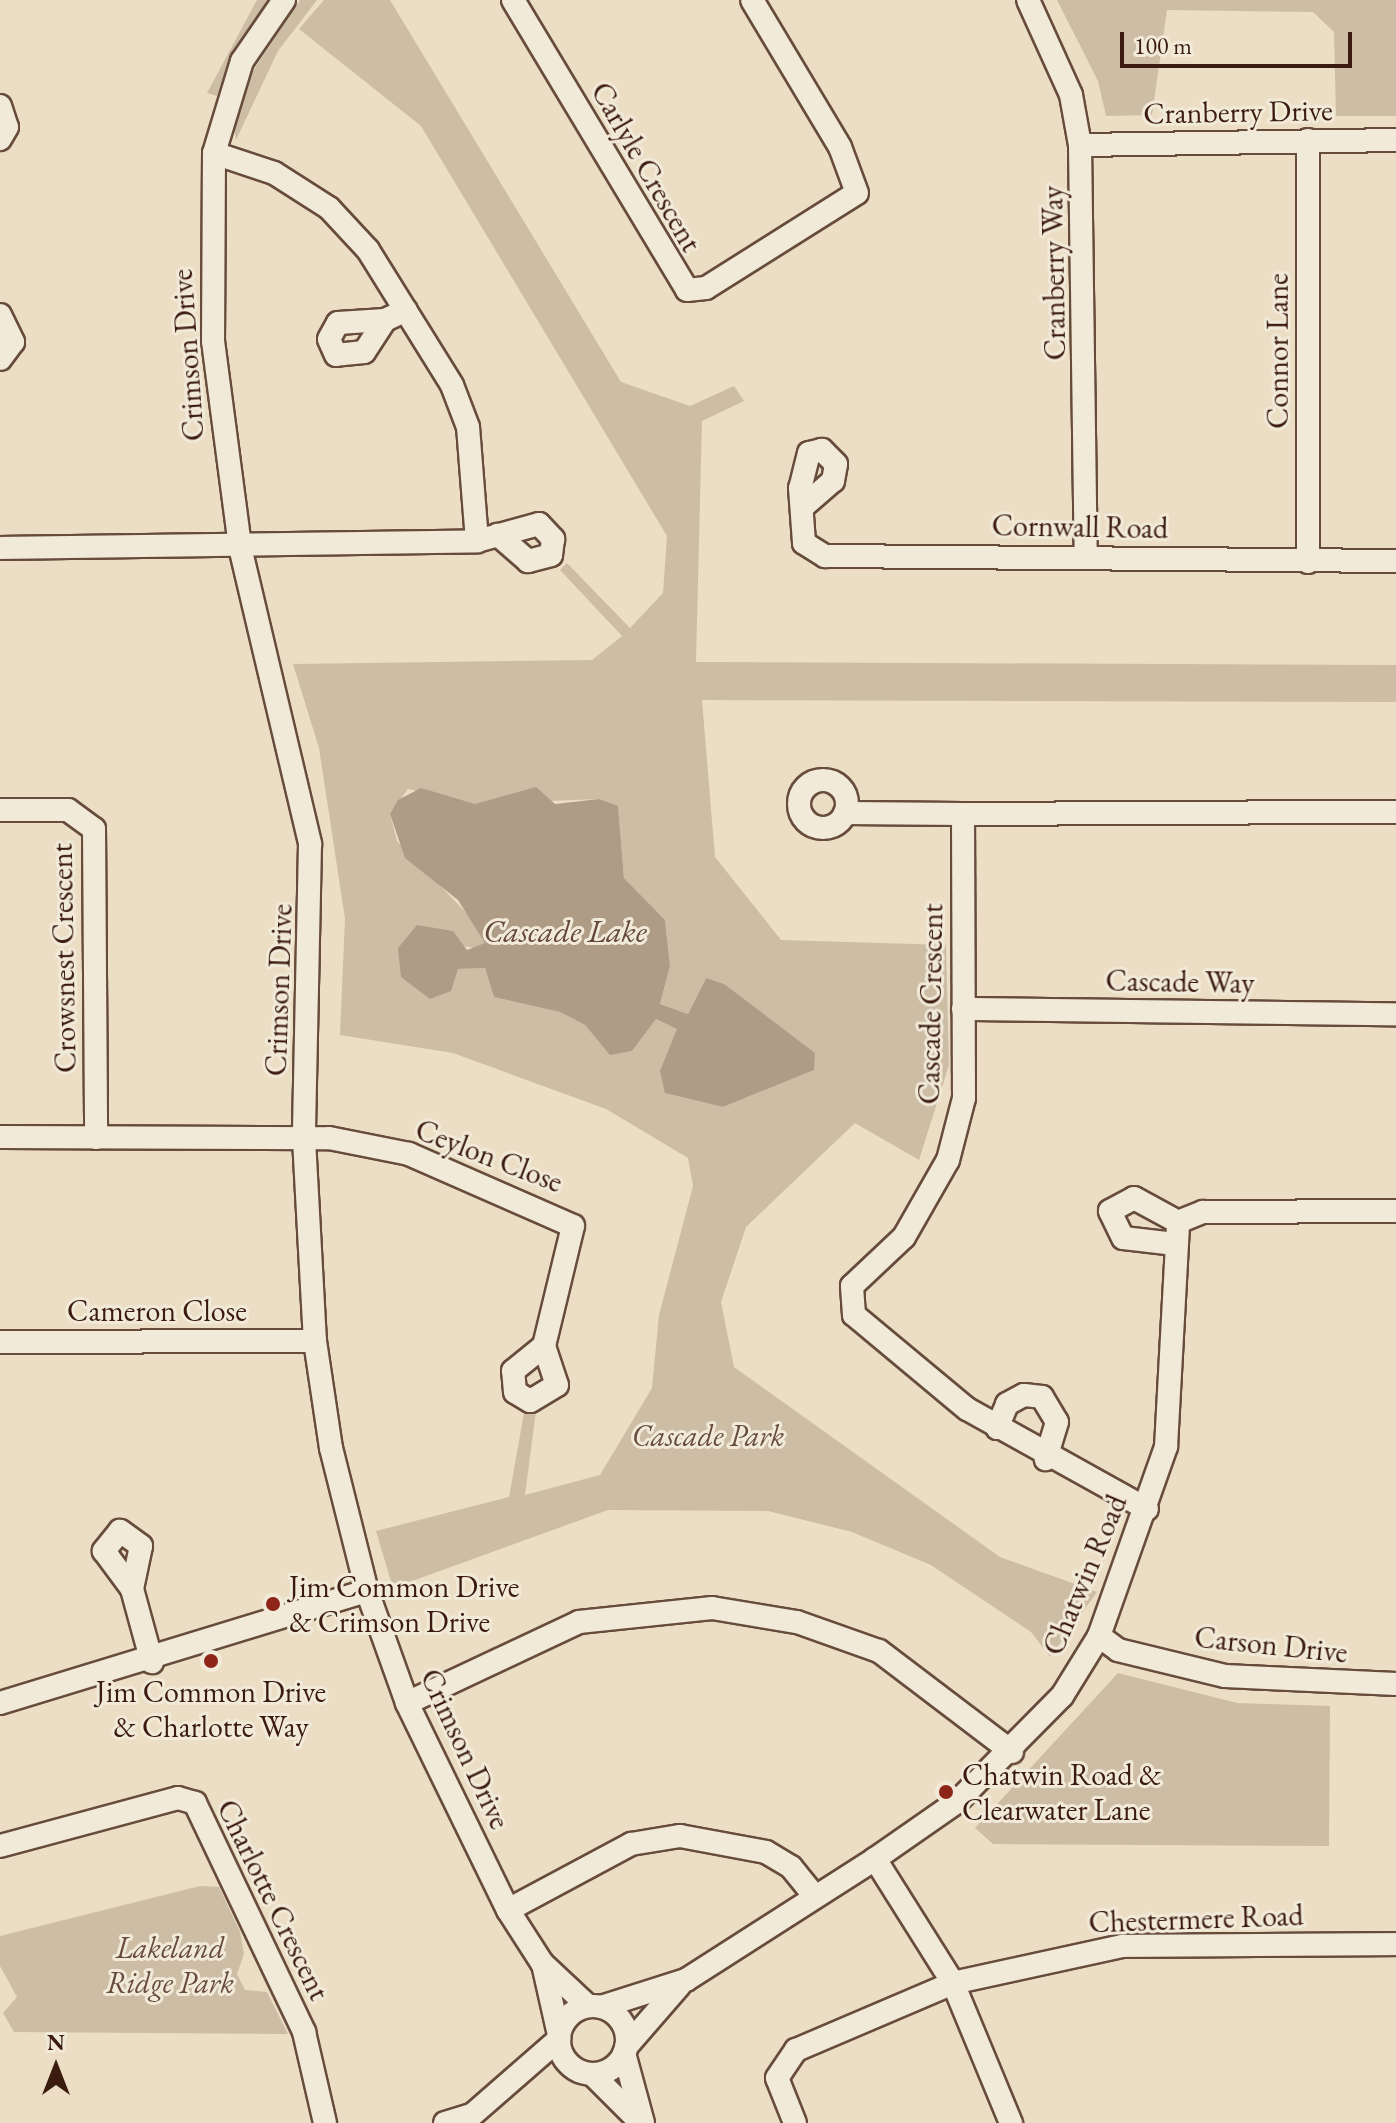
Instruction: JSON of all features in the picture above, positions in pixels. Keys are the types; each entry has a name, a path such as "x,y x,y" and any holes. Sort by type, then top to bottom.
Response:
{"street":[{"name":"Crimson Drive","path":"284,0 242,61 214,153 213,341 240,547 310,844 304,1139 315,1341 331,1448 367,1591 407,1703 508,1910 542,1963 594,2007"},
{"name":"Carlyle Crescent","path":"513,0 687,290 706,288 857,193 840,147 752,0"},
{"name":"Cranberry Way","path":"1028,0 1071,95 1080,145 1086,555"},
{"path":"0,106 7,127 0,139"},
{"name":"Connor Lane","path":"1308,140 1308,562"},
{"name":"Cranberry Drive","path":"1080,145 1396,140"},
{"path":"0,548 240,547 487,538 468,427 406,310 329,208 274,173 214,153"},
{"path":"385,320 406,310"},
{"path":"0,315 13,342 0,359"},
{"name":"Cornwall Road","path":"805,505 804,543 825,556 1086,555 1308,562 1396,561"},
{"name":"Crowsnest Crescent","path":"0,810 68,810 94,829 96,1138"},
{"path":"845,813 1396,812"},
{"name":"Cascade Crescent","path":"963,814 964,1098 948,1160 904,1237 852,1286 854,1315 997,1428 1046,1459 1147,1509"},
{"name":"Cascade Way","path":"963,1009 1396,1014"},
{"path":"0,1137 304,1139"},
{"name":"Ceylon Close","path":"304,1139 409,1154 573,1226 544,1346"},
{"name":"Chatwin Road","path":"625,2050 686,1980 875,1859 1012,1752 1062,1696 1099,1636 1147,1509 1172,1403 1177,1233 1203,1212 1396,1211"},
{"name":"Cameron Close","path":"0,1342 315,1341"},
{"path":"997,1428 1007,1404 1024,1395 1042,1397 1057,1422 1046,1459"},
{"path":"132,1589 152,1662"},
{"path":"0,1703 152,1662 367,1591"},
{"path":"407,1703 579,1622 712,1608 797,1622 879,1651 1012,1752"},
{"name":"Carson Drive","path":"1099,1636 1118,1650 1225,1676 1396,1684"},
{"name":"Charlotte Crescent","path":"0,1846 178,1798 195,1803 304,2032 325,2123"},
{"path":"508,1910 631,1844 680,1836 766,1852 791,1867 815,1897"},
{"path":"875,1859 953,1983 1011,2123"},
{"name":"Chestermere Road","path":"795,2123 777,2078 796,2050 953,1983 1123,1946 1396,1944"},
{"name":"Crimson Drive","path":"542,1963 559,2037"},
{"name":"Chatwin Road","path":"594,2007 686,1980"},
{"path":"445,2123 474,2119 559,2037 569,2016 594,2007 618,2017 641,2123"},
{"path":"559,2037 566,2060 588,2073 641,2123"},
{"path":"511,2083 611,2068 625,2050"}],"green space":[{"path":"257,0 276,0 246,34 217,96 207,93"},
{"path":"300,0 317,0 278,51 236,140 233,122 253,71"},
{"name":"Cascade Park","path":"324,0 390,0 621,382 690,406 734,386 744,401 702,421 696,662 1396,665 1396,702 702,700 715,857 781,940 946,945 949,1065 919,1160 855,1123 746,1227 721,1302 734,1367 1000,1557 1097,1592 1050,1657 1031,1632 931,1565 852,1532 768,1511 608,1510 393,1588 376,1531 509,1497 525,1407 536,1411 525,1495 600,1475 652,1388 659,1315 693,1186 688,1158 606,1109 453,1053 340,1035 345,919 319,748 293,664 592,660 622,636 560,570 567,563 630,628 663,593 667,536 421,126 299,29","holes":["408,789 475,804 599,799 618,807 624,878 665,920 670,966 660,1004 688,1014 706,978 814,1053 814,1070 723,1107 666,1093 678,1029 656,1019 632,1051 610,1054 585,1025 560,1012 494,997 485,968 458,969 453,931 457,945 480,949 486,943 477,924 397,841 390,814"]},
{"path":"1057,0 1396,0 1396,116 1336,116 1334,32 1313,12 1167,10 1152,115 1106,116 1098,81"},
{"path":"1118,1673 1237,1703 1330,1706 1329,1846 993,1844 975,1828"},
{"name":"Lakeland Ridge Park","path":"200,1886 219,1887 240,1932 244,1954 237,1974 245,1990 267,1992 288,2034 14,2032 3,2013 17,1997 0,1966 0,1936"}],"water":[{"name":"Cascade Lake","path":"536,787 555,804 599,799 618,806 624,878 665,920 670,966 660,1004 688,1014 706,978 724,984 815,1053 814,1070 723,1107 665,1093 660,1071 677,1029 656,1019 632,1051 610,1055 585,1025 560,1012 494,997 485,968 458,969 451,991 430,999 401,977 398,948 417,925 453,931 467,950 485,943 458,900 405,858 390,814 398,800 421,788 475,804"}],"place":[{"name":"Jim Common Drive & Crimson Drive","path":"273,1604"},
{"name":"Jim Common Drive & Charlotte Way","path":"211,1661"},
{"name":"Chatwin Road & Clearwater Lane","path":"946,1792"}]}
